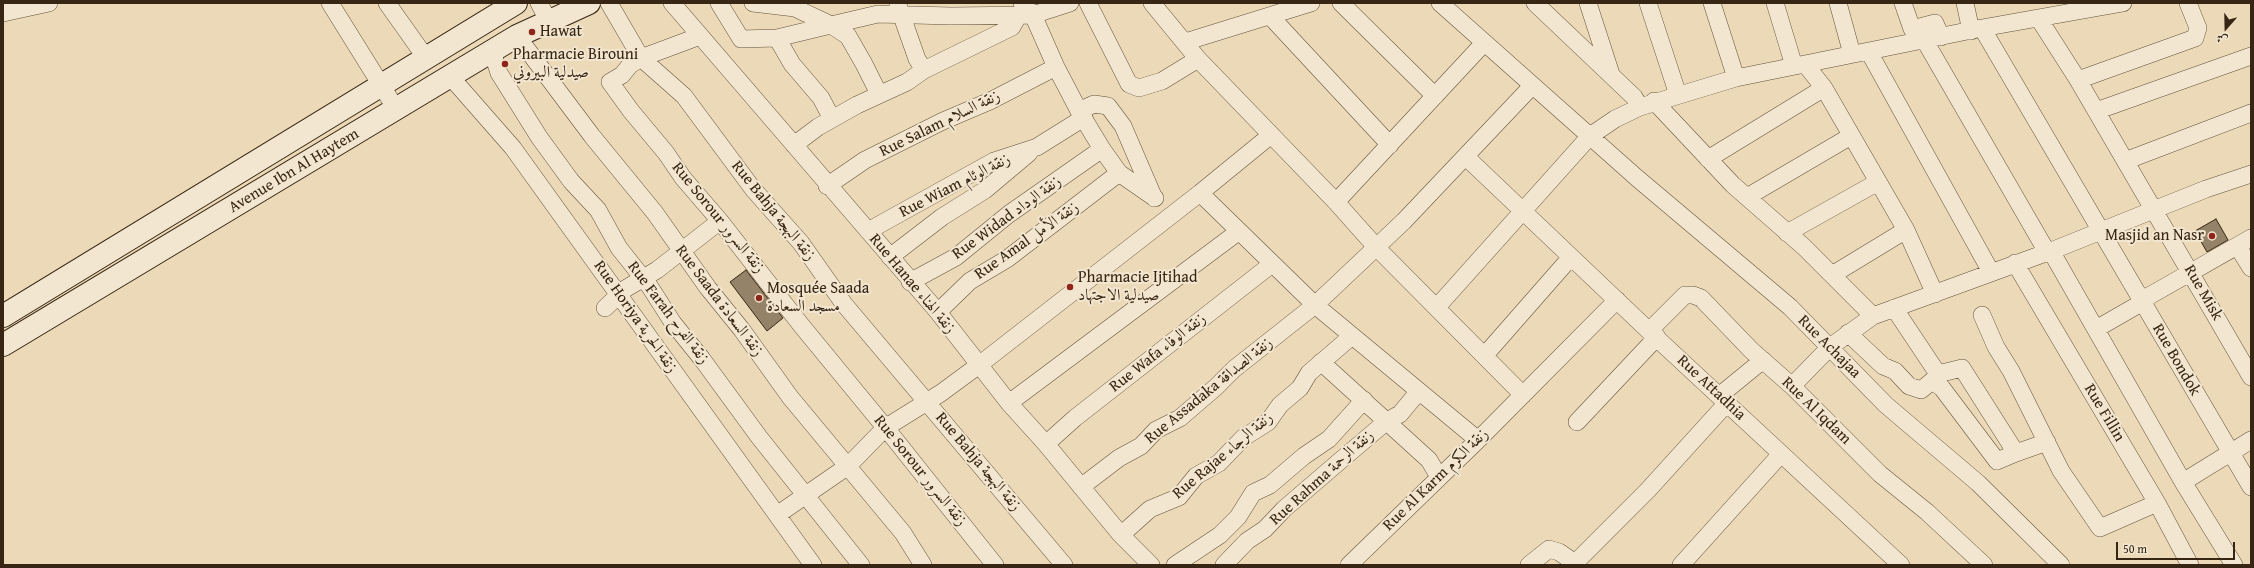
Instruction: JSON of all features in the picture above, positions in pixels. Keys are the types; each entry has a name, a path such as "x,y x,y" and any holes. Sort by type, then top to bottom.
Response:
{"street":[{"path":"3,13 49,3"},
{"path":"330,3 396,109"},
{"path":"387,3 426,58"},
{"name":"Avenue Ibn Al Haytem","path":"3,316 516,3"},
{"name":"Avenue Ibn Al Haytem","path":"3,345 396,109 449,75 517,36 543,12 589,3"},
{"name":"Rue Bahja زنقة البهجة","path":"609,3 641,58 684,96 753,189 801,243 844,304 1064,565"},
{"name":"Rue Hanae زنقة الهناء","path":"672,3 794,145 827,186 938,312 1009,404 1046,444 1121,534 1151,565"},
{"path":"719,3 741,39 777,38 899,9 967,16 1006,14 1070,3"},
{"path":"753,3 795,8 831,25 848,36 879,94"},
{"path":"1088,3 1129,84 1139,88 1162,81 1198,60"},
{"path":"1152,3 1186,42 1198,60 1336,202 1377,248 1523,394"},
{"path":"1186,42 1279,10 1310,3"},
{"path":"1341,3 1435,96"},
{"name":"Rue Achajaa","path":"1440,3 1532,86 1790,307 1886,405 1978,483 2061,565"},
{"path":"1535,3 1634,97 1647,104 1708,159 1832,275 1873,316"},
{"path":"1588,3 1611,74"},
{"path":"1648,3 1678,95"},
{"path":"1712,3 1736,78"},
{"path":"1775,3 1800,65 1824,88 1906,230 1935,294"},
{"path":"1838,3 1852,54"},
{"path":"1903,3 1912,29 1935,23 1933,39 2049,252 2096,329 2183,482 2234,565"},
{"name":"Rue Bondok","path":"1965,3 1976,30 2102,231 2251,487"},
{"path":"1437,307 1522,210 1590,136 1615,119 1647,104 1736,78 1976,30 2124,3"},
{"path":"2078,80 2195,38 2198,33 2198,28 2188,3"},
{"path":"899,9 917,59 924,70"},
{"path":"1279,10 1390,145"},
{"path":"1024,11 1102,149 1120,173 1174,212"},
{"path":"794,145 832,119 879,94 906,82 924,70 1012,27 1024,11"},
{"name":"Rue Misk","path":"2039,18 2078,80 2251,377"},
{"name":"Rue Saada زنقة السعادة","path":"517,36 592,136 655,213 708,288 742,330 790,397 903,533 923,565"},
{"name":"Rue Sorour زنقة السرور","path":"700,36 641,58 630,65 622,75 610,82 631,111 666,153 683,178 720,221 801,325 995,565"},
{"path":"777,38 792,64 821,98 832,119"},
{"path":"1336,202 1484,43"},
{"name":"Rue Farah زنقة الفرح","path":"492,51 499,73 539,137 571,181 598,210 619,248 643,277 673,323 702,358 759,437 861,565"},
{"path":"1869,52 1991,272"},
{"path":"2096,112 2251,56"},
{"name":"Rue Salam زنقة السلام","path":"827,186 865,160 943,121 990,101 1056,67"},
{"name":"Rue Horiya زنقة الحرية","path":"449,75 513,148 813,565"},
{"name":"Rue Assadaka زنقة الصداقة","path":"1081,487 1119,458 1141,446 1156,430 1180,418 1216,387 1234,368 1315,305 1377,248 1466,157 1532,86"},
{"path":"1708,159 1824,88"},
{"name":"Rue Wiam زنقة الوئام","path":"868,231 994,161 1037,147 1076,122 1094,104 1108,106 1123,126 1154,198"},
{"path":"2125,161 2251,113"},
{"path":"777,515 848,466 885,428 928,402 979,365 1200,193 1271,134"},
{"path":"1747,197 1851,136"},
{"path":"890,257 942,217 985,190 1037,147"},
{"name":"Rue Widad زنقة الوداد","path":"910,282 956,257 1009,214 1102,149"},
{"name":"Rue Attadhia","path":"1466,157 1723,400 1901,565"},
{"name":"Rue Amal زنقة الأمل","path":"938,312 970,281 1006,259 1120,173"},
{"path":"1792,386 1830,347 1873,316 2015,263 2049,252 2206,189 2251,174"},
{"path":"1787,233 1878,182"},
{"path":"1200,193 1238,232 1315,305 1478,440"},
{"path":"605,308 618,294 643,277 657,270 720,221"},
{"path":"1832,275 1906,230"},
{"path":"1009,404 1238,232"},
{"path":"2096,329 2244,243 2251,268"},
{"path":"1484,355 1571,257"},
{"name":"Rue Fillin","path":"2015,263 2157,503 2190,565"},
{"name":"Rue Wafa زنقة الوفاء","path":"1046,444 1075,418 1272,264"},
{"name":"Rue Al Iqdam","path":"1577,422 1685,295 1693,295 1701,298 1880,474 1927,512 1984,565"},
{"name":"Rue Al Karm زنقة الكرم","path":"1349,565 1478,440 1617,300"},
{"path":"1894,308 1938,374 1962,368 2016,453"},
{"path":"1982,315 1996,347 2011,371 2061,471 2100,528 2157,503"},
{"path":"1848,333 1884,366 1895,371 1909,386 1921,390 1932,381 1942,388 1997,461 2047,442"},
{"name":"Rue Rajae زنقة الرجاء","path":"1121,534 1150,509 1179,497 1196,476 1219,463 1243,438 1268,422 1280,405 1300,388 1309,373 1352,336"},
{"path":"1529,565 1549,549 1559,552 1576,564 1648,490 1723,400 1763,360"},
{"path":"1321,362 1429,460 1439,477"},
{"name":"Rue Rahma زنقة الرحمة","path":"1224,565 1247,541 1265,529 1284,509 1387,421 1400,414 1419,391"},
{"path":"1175,565 1220,535 1238,517 1253,493 1270,485 1298,461 1329,439 1364,400"},
{"path":"2183,482 2251,440"},
{"path":"1682,565 1782,454"}],"building":[{"name":"Masjid an Nasr","path":"2216,219 2228,240 2207,252 2195,231"},
{"name":"Mosquée Saada مسجد السعادة","path":"746,270 783,318 767,331 730,282"}],"place":[{"name":"Hawat","path":"532,32"},
{"name":"Pharmacie Birouni صيدلية البيروني","path":"505,64"},
{"name":"Masjid an Nasr","path":"2212,236"},
{"name":"Pharmacie Ijtihad صيدلية الاجتهاد","path":"1070,287"},
{"name":"Mosquée Saada مسجد السعادة","path":"759,298"}]}
